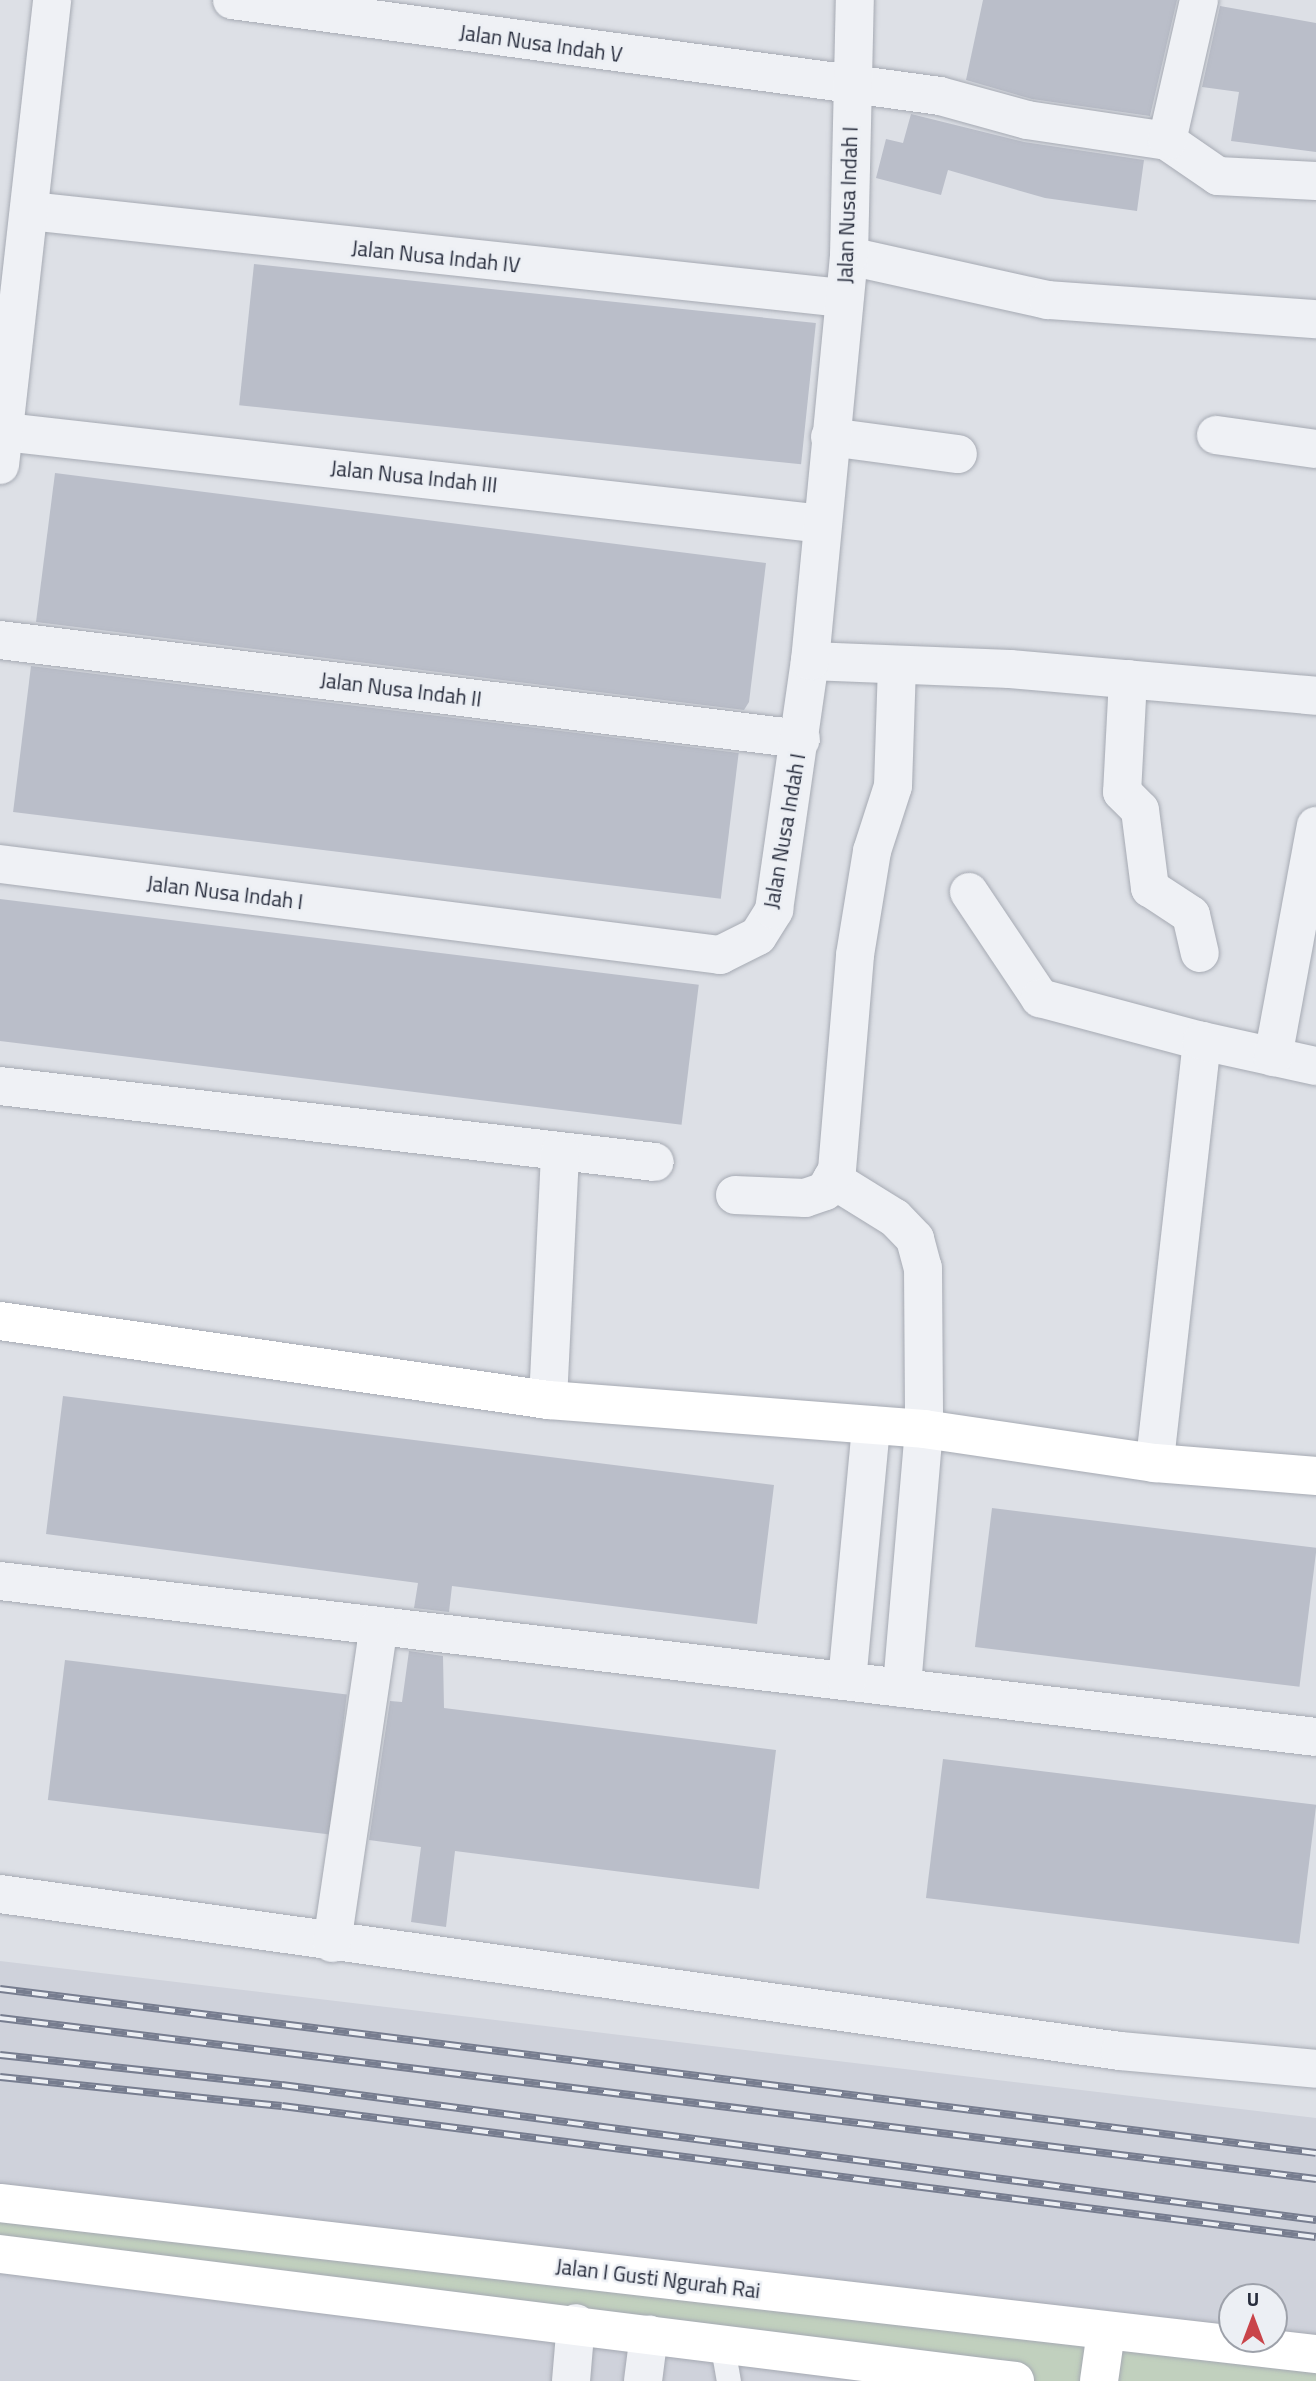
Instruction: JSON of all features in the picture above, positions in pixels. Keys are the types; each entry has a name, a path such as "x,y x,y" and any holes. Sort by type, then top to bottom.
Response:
{"main road":[{"path":"0,1321 548,1400 924,1429 1155,1462 1316,1476"},
{"name":"Jalan I Gusti Ngurah Rai","path":"0,2203 1316,2354"},
{"path":"109,2266 117,2217"},
{"path":"0,2254 722,2342 850,2369 1015,2381"},
{"path":"1099,2381 1106,2332"}],"street":[{"path":"2,449 8,313 30,211 52,0"},
{"name":"Jalan Nusa Indah V","path":"232,0 850,86 940,96 1027,120 1167,141"},
{"name":"Jalan Nusa Indah I","path":"0,864 720,955 758,936 774,911 810,661 849,256 850,86 855,0"},
{"path":"1199,0 1167,141 1218,176 1316,181"},
{"name":"Jalan Nusa Indah IV","path":"30,211 843,298"},
{"path":"849,256 1048,300 1316,319"},
{"path":"1216,435 1316,449"},
{"path":"830,437 958,454"},
{"name":"Jalan Nusa Indah III","path":"2,449 822,524"},
{"name":"Jalan Nusa Indah II","path":"0,640 801,738"},
{"path":"810,661 1128,679 1316,696"},
{"path":"735,1195 805,1198 825,1191 832,1179 855,955 872,851 893,786 882,665"},
{"path":"1128,679 1122,792 1140,810 1150,888 1191,915 1200,953"},
{"path":"1273,1057 1316,826"},
{"path":"969,892 1040,998 1202,1041 1316,1066"},
{"path":"1155,1462 1202,1041"},
{"path":"0,1087 655,1162"},
{"path":"548,1400 560,1152"},
{"path":"832,1179 915,1239 923,1268 924,1429 902,1688"},
{"path":"847,1681 871,1425"},
{"path":"0,1581 1316,1737"},
{"path":"332,1943 379,1626"},
{"path":"0,1895 1120,2051 1316,2069"},
{"path":"571,2381 576,2323"},
{"path":"643,2381 649,2334"}],"lane":[{"path":"722,2342 729,2381"}],"shaded area":[{"path":"0,1961 1316,2118 1316,2354 1288,2351 1288,2283 1218,2283 1218,2343 0,2203"},
{"path":"0,2254 1015,2381 0,2381"}],"green space":[{"path":"0,2203 1218,2343 1218,2353 1288,2353 1288,2351 1316,2354 1316,2381 1015,2381 0,2254"}],"building":[{"path":"983,0 1177,0 1150,116 1032,99 966,80"},
{"path":"1220,6 1316,23 1316,152 1231,141 1239,92 1202,87"},
{"path":"911,114 1024,142 1144,160 1137,211 1045,198 948,170 941,195 876,178 886,139 903,143"},
{"path":"254,264 816,323 801,464 239,405"},
{"path":"55,473 766,563 749,702 744,710 36,622"},
{"path":"31,666 739,753 721,899 13,812"},
{"path":"0,899 699,985 682,1125 0,1041"},
{"path":"63,1396 774,1485 757,1624 452,1586 449,1612 414,1608 418,1583 46,1534"},
{"path":"992,1508 1316,1548 1300,1687 975,1647"},
{"path":"409,1651 443,1656 444,1708 776,1750 759,1889 455,1851 446,1927 411,1922 421,1847 369,1840 390,1701 402,1702"},
{"path":"65,1660 347,1695 330,1835 48,1800"},
{"path":"943,1759 1316,1805 1299,1944 926,1898"}],"railway":[{"path":"0,1989 1316,2153"},
{"path":"0,2018 1316,2179"},
{"path":"0,2055 282,2085 1316,2220"},
{"path":"0,2077 282,2106 1316,2237"}]}
